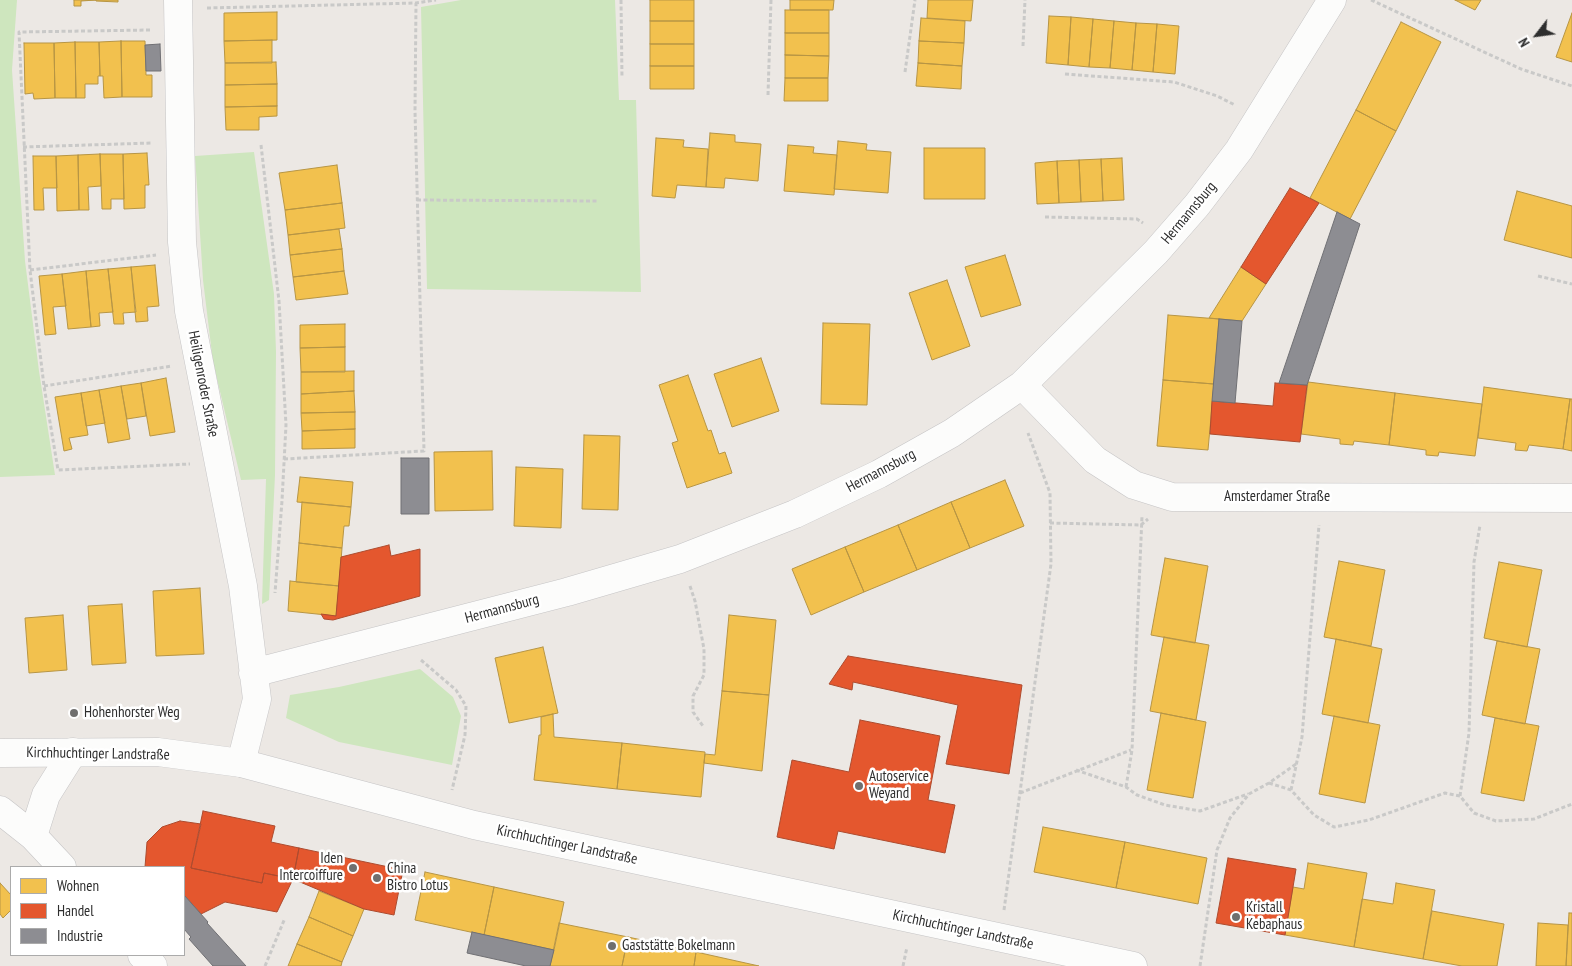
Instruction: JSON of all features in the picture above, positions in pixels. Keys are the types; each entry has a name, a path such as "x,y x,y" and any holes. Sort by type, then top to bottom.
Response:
{"street":[{"name":"Hermannsburg","path":"253,674 567,592 680,558 795,514 879,474 952,433 1017,389 1168,238 1197,205 1239,150 1332,0"},
{"name":"Heiligenroder Straße","path":"178,13 183,252 188,311 243,586 257,699 241,763"},
{"name":"Amsterdamer Straße","path":"1017,389 1095,460 1134,484 1172,496 1572,498"},
{"path":"33,836 46,795 73,752"},
{"name":"Kirchhuchtinger Landstraße","path":"0,753 158,752 241,763 445,818 1132,966"},
{"path":"0,810 33,836 61,866"},
{"path":"143,956 152,966"}],"path":[{"path":"218,463 58,470 44,386 30,270 19,32 178,13 416,3 436,0"},
{"path":"621,0 622,78"},
{"path":"768,95 772,0"},
{"path":"905,72 915,0"},
{"path":"1022,46 1025,0"},
{"path":"1370,0 1521,70 1572,86"},
{"path":"284,459 424,451 417,200 416,3"},
{"path":"1065,74 1174,82 1217,96 1259,118"},
{"path":"23,148 180,142"},
{"path":"261,145 279,307 286,425 274,596"},
{"path":"417,200 598,201"},
{"path":"1045,217 1137,219 1168,238"},
{"path":"30,270 183,252"},
{"path":"1538,276 1572,284"},
{"path":"44,386 199,361"},
{"path":"1000,938 1051,564 1050,493 1017,389"},
{"path":"1126,788 1132,750 1143,487"},
{"path":"1050,523 1141,525 1172,496"},
{"path":"1291,790 1302,737 1305,678 1314,613 1322,497"},
{"path":"1460,796 1468,733 1474,562 1485,498"},
{"path":"680,558 695,601 704,649 704,675 694,696 693,712 703,726"},
{"path":"394,637 456,690 466,706 465,735 445,818"},
{"path":"1020,793 1132,750"},
{"path":"1076,770 1126,788 1137,796 1165,805 1200,811 1249,794 1296,764"},
{"path":"1269,783 1291,790 1314,815 1334,827 1369,820 1445,794 1460,796 1474,813 1496,821 1534,819 1572,804"},
{"path":"1200,966 1217,850 1230,818 1249,794"},
{"path":"264,966 285,918"}],"green space":[{"path":"0,0 17,0 12,70 25,261 55,475 0,477"},
{"path":"461,0 615,0 619,100 636,100 641,292 427,289 421,7"},
{"path":"254,152 274,294 276,352 275,475 269,600 262,604 266,479 241,480 213,362 203,280 195,156"},
{"path":"420,669 453,697 461,716 452,765 339,742 286,718 290,695 339,687"}],"building: Wohnen":[{"path":"74,0 96,0 81,1 81,6 74,6"},
{"path":"118,0 118,2 96,1"},
{"path":"650,0 694,0 694,21 650,21"},
{"path":"790,0 834,0 833,10 790,10"},
{"path":"928,0 973,0 971,21 927,18"},
{"path":"1455,0 1481,0 1475,10"},
{"path":"785,10 829,10 829,33 785,33"},
{"path":"277,12 277,40 224,41 224,13"},
{"path":"1572,13 1572,62 1556,57"},
{"path":"1049,16 1071,17 1068,65 1046,63"},
{"path":"1071,17 1093,19 1089,67 1068,65"},
{"path":"921,18 965,21 964,43 919,41"},
{"path":"1093,19 1114,21 1110,68 1089,67"},
{"path":"650,21 694,21 694,44 650,44"},
{"path":"1114,21 1136,23 1132,70 1110,68"},
{"path":"1401,22 1441,42 1396,131 1356,110"},
{"path":"1136,23 1157,24 1153,72 1132,70"},
{"path":"1157,24 1179,26 1175,74 1153,72"},
{"path":"785,33 829,33 829,56 785,55"},
{"path":"272,40 272,63 225,63 224,41"},
{"path":"121,41 145,41 146,75 152,75 152,97 122,97"},
{"path":"121,41 122,97 104,98 103,76 100,76 99,42"},
{"path":"919,41 964,43 962,66 918,63"},
{"path":"75,42 76,98 55,98 54,43"},
{"path":"75,42 99,42 100,76 98,76 98,84 85,84 85,98 76,98"},
{"path":"24,43 54,43 55,98 34,99 33,93 25,94"},
{"path":"650,44 694,44 694,66 650,66"},
{"path":"785,55 829,56 828,78 785,78"},
{"path":"276,62 277,84 225,85 225,63"},
{"path":"918,63 962,66 961,89 916,86"},
{"path":"650,66 694,66 694,89 650,89"},
{"path":"785,78 828,78 828,101 784,101"},
{"path":"277,84 277,106 225,107 225,85"},
{"path":"277,106 277,116 259,117 259,130 226,130 225,107"},
{"path":"1356,110 1396,131 1350,219 1310,198"},
{"path":"710,133 735,135 735,142 761,144 758,181 725,178 724,188 706,187"},
{"path":"656,138 684,140 683,147 708,149 706,187 677,185 675,198 652,196"},
{"path":"838,141 867,144 866,150 891,152 888,193 834,189"},
{"path":"788,145 814,147 813,153 837,155 834,195 784,191"},
{"path":"924,148 985,148 985,199 924,199"},
{"path":"147,153 149,185 145,185 145,208 124,209 123,154"},
{"path":"100,154 101,186 88,187 89,210 79,210 78,155"},
{"path":"100,154 123,154 124,199 111,199 111,209 102,209"},
{"path":"78,155 79,210 57,211 56,156"},
{"path":"33,156 56,156 57,188 43,188 44,210 34,210"},
{"path":"1122,158 1124,200 1103,201 1101,159"},
{"path":"1101,159 1103,201 1081,202 1079,160"},
{"path":"1079,160 1081,202 1059,203 1057,161"},
{"path":"1057,161 1059,203 1037,204 1035,163"},
{"path":"337,165 342,203 285,210 279,173"},
{"path":"1517,191 1572,206 1572,258 1504,240"},
{"path":"342,203 345,228 288,235 285,210"},
{"path":"339,229 342,249 290,255 288,235"},
{"path":"342,249 344,271 293,277 290,255"},
{"path":"1005,255 1021,305 981,317 965,267"},
{"path":"155,265 159,306 147,307 148,321 136,322 131,267"},
{"path":"131,267 136,312 123,313 124,324 114,324 108,269"},
{"path":"1241,267 1266,284 1242,321 1209,318"},
{"path":"108,269 113,312 99,313 100,326 91,327 86,271"},
{"path":"86,271 91,327 68,329 62,274"},
{"path":"344,271 348,294 296,300 293,277"},
{"path":"62,274 66,306 53,307 56,334 45,335 39,276"},
{"path":"947,280 970,346 932,360 909,293"},
{"path":"1168,315 1219,319 1214,384 1163,380"},
{"path":"823,323 870,324 867,405 821,404"},
{"path":"345,324 345,347 300,348 300,325"},
{"path":"345,347 345,372 301,372 300,348"},
{"path":"761,358 779,411 732,427 714,374"},
{"path":"354,371 354,391 301,394 301,372"},
{"path":"688,375 708,431 711,430 719,454 725,452 732,473 687,488 672,443 678,441 659,385"},
{"path":"166,378 175,432 150,436 141,383"},
{"path":"1163,380 1214,384 1208,450 1157,446"},
{"path":"1308,382 1395,393 1389,445 1354,441 1353,445 1340,444 1340,439 1301,434"},
{"path":"141,383 146,416 127,419 121,386"},
{"path":"121,386 130,439 108,443 99,390"},
{"path":"1484,387 1570,399 1563,449 1529,445 1527,451 1515,450 1516,443 1478,438"},
{"path":"99,390 105,423 86,426 81,393"},
{"path":"354,391 355,412 301,413 301,394"},
{"path":"81,393 88,435 69,438 72,449 64,451 55,397"},
{"path":"1395,393 1482,404 1475,456 1439,452 1438,456 1426,455 1426,450 1389,445"},
{"path":"1570,399 1572,399 1572,451 1563,449"},
{"path":"355,412 355,429 302,431 301,413"},
{"path":"355,429 355,448 302,449 302,431"},
{"path":"584,435 620,436 618,510 582,509"},
{"path":"492,451 493,510 435,511 434,452"},
{"path":"516,467 563,469 561,528 514,526"},
{"path":"300,477 353,482 351,507 297,502"},
{"path":"1005,480 1024,526 970,548 951,502"},
{"path":"302,502 351,507 349,526 344,526 342,548 299,543"},
{"path":"951,502 970,548 917,570 898,525"},
{"path":"898,525 917,570 864,592 845,547"},
{"path":"299,543 342,548 339,586 296,582"},
{"path":"845,547 864,592 811,615 792,569"},
{"path":"1165,558 1208,566 1195,643 1151,635"},
{"path":"1339,561 1385,570 1371,646 1324,637"},
{"path":"1499,562 1542,570 1527,647 1484,638"},
{"path":"290,581 339,586 336,616 288,611"},
{"path":"200,588 204,654 156,656 153,591"},
{"path":"122,604 126,663 92,665 88,606"},
{"path":"63,615 67,670 29,673 25,618"},
{"path":"729,615 776,620 769,695 722,691"},
{"path":"1164,637 1209,645 1196,720 1150,711"},
{"path":"1336,639 1382,649 1368,723 1322,714"},
{"path":"1497,641 1540,649 1525,724 1482,715"},
{"path":"543,647 558,713 509,723 495,658"},
{"path":"722,691 769,695 762,771 704,763 705,754 715,755"},
{"path":"1161,713 1206,722 1193,798 1147,790"},
{"path":"553,714 554,737 622,743 617,789 534,780 539,735 541,735 541,717"},
{"path":"1334,716 1380,725 1365,803 1319,794"},
{"path":"1495,718 1539,726 1524,801 1481,793"},
{"path":"622,743 705,752 701,797 617,789"},
{"path":"1043,827 1125,842 1116,888 1034,872"},
{"path":"1125,842 1207,858 1198,904 1116,888"},
{"path":"1308,863 1367,873 1354,947 1285,935 1293,887 1304,889"},
{"path":"425,872 494,887 484,935 415,920"},
{"path":"0,883 10,894 10,911 3,918 0,914"},
{"path":"1396,883 1435,890 1423,959 1354,947 1362,899 1393,904"},
{"path":"494,887 564,902 554,950 484,935"},
{"path":"319,891 364,909 353,936 309,917"},
{"path":"1432,911 1504,924 1497,966 1462,966 1423,959"},
{"path":"1569,913 1572,913 1572,966 1566,966"},
{"path":"309,917 353,936 342,962 297,944"},
{"path":"559,923 628,937 622,966 550,966"},
{"path":"1538,923 1568,925 1566,966 1536,966"},
{"path":"628,937 696,952 694,966 622,966"},
{"path":"297,944 342,962 341,966 288,966"},
{"path":"696,952 759,966 694,966"}],"building: Handel":[{"path":"1290,188 1319,203 1266,284 1241,267"},
{"path":"1275,383 1307,385 1300,442 1210,434 1212,401 1273,406"},
{"path":"389,545 391,556 420,549 420,596 333,620 324,619 321,614 336,616 341,557"},
{"path":"848,656 1022,685 1009,774 946,764 958,705 853,682 852,690 829,684"},
{"name":"Autoservice Weyand","path":"860,720 940,736 928,800 955,805 945,853 838,831 834,849 777,837 792,760 849,772"},
{"path":"203,811 275,826 271,842 299,848 293,879 264,873 262,883 191,868"},
{"path":"180,821 201,824 191,868 262,883 264,873 293,879 277,912 225,902 201,914 185,896 185,866 145,866 147,842 162,827"},
{"path":"299,848 403,870 394,915 364,909 293,879"},
{"path":"1228,858 1296,869 1285,935 1216,923"}],"building: Industrie":[{"path":"160,44 161,71 146,71 145,45"},
{"path":"1337,212 1360,224 1307,385 1279,383"},
{"path":"1219,319 1242,321 1235,403 1212,401"},
{"path":"401,458 429,458 429,514 401,514"},
{"path":"185,896 246,966 213,966 189,939 191,937 185,930"},
{"path":"472,932 554,950 550,966 526,966 467,953"}],"place":[{"name":"Hohenhorster Weg","path":"74,713"},
{"name":"Autoservice Weyand","path":"859,786"},
{"name":"Iden Intercoiffure","path":"353,868"},
{"name":"China Bistro Lotus","path":"377,878"},
{"name":"Kristall Kebaphaus","path":"1236,917"},
{"name":"Gaststätte Bokelmann","path":"612,946"}]}
